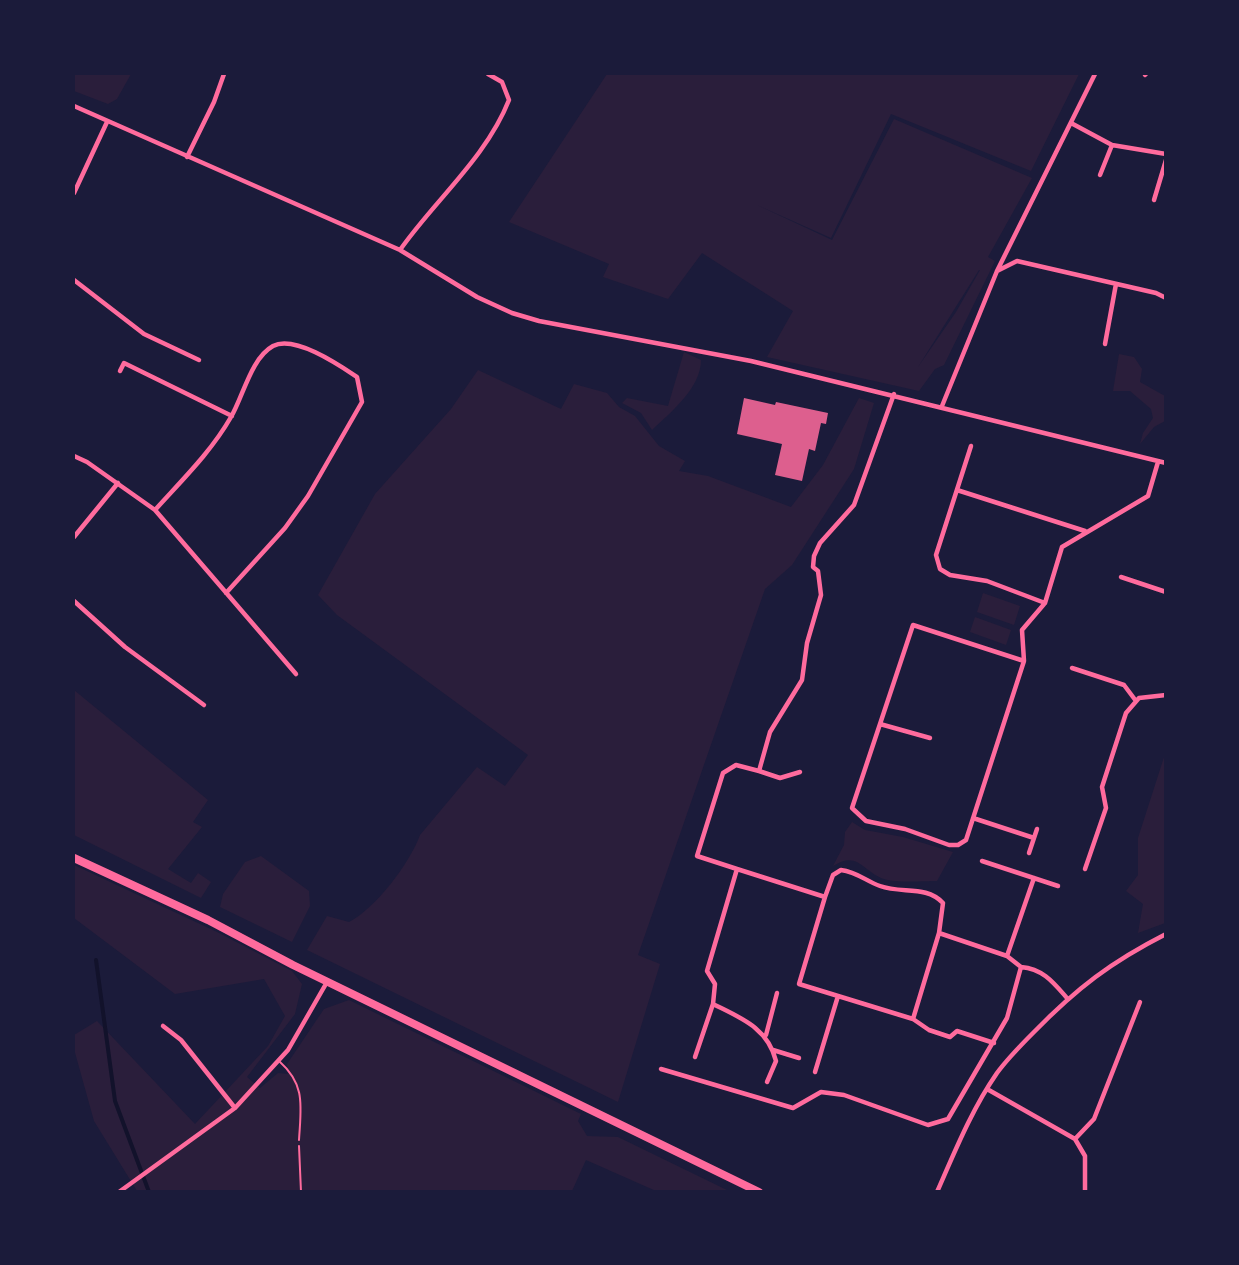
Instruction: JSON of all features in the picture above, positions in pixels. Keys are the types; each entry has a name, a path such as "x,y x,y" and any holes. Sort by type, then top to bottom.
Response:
{"main road":[{"path":"74,858 208,920 759,1191"}],"street":[{"path":"187,157 214,102 224,74"},
{"path":"400,250 430,209 473,160 501,120 509,100 502,82 488,74"},
{"path":"942,406 997,271 1095,74"},
{"path":"74,106 400,250 477,297 512,313 539,321 736,358 894,394 1002,424 1166,463"},
{"path":"74,193 107,122"},
{"path":"1071,123 1112,145 1166,154"},
{"path":"1100,174 1112,145"},
{"path":"1154,200 1166,160"},
{"path":"997,271 1017,261 1156,293 1166,298"},
{"path":"74,280 144,334 199,360"},
{"path":"1105,344 1116,284"},
{"path":"155,510 211,449 232,416 254,367 274,346 295,343 357,377 362,402 308,496 285,528 226,593"},
{"path":"120,371 124,363 232,416"},
{"path":"759,771 770,732 802,680 807,643 821,595 818,571 813,567 814,556 820,543 854,505 894,394"},
{"path":"970,446 936,555 940,569 950,574 987,581 1045,603"},
{"path":"74,456 118,483 155,510 296,674"},
{"path":"1024,661 913,625 852,808 866,821 905,829 949,845 958,845 966,840 1024,661 1022,630 1045,603 1062,547 1085,531 1148,496 1158,462"},
{"path":"74,537 118,483"},
{"path":"957,490 1085,531"},
{"path":"1121,577 1166,592"},
{"path":"74,601 125,647 204,705"},
{"path":"1072,668 1124,685 1136,701"},
{"path":"1085,869 1106,808 1102,787 1126,712 1139,698 1166,695"},
{"path":"880,724 930,738"},
{"path":"800,772 780,778 736,765 723,773 697,856 825,897"},
{"path":"973,818 1034,838"},
{"path":"1029,853 1037,829"},
{"path":"982,861 1058,886"},
{"path":"695,1057 713,1004 715,984 707,971 737,869"},
{"path":"914,1019 939,933 943,903 936,895 928,892 881,886 860,874 841,870 833,875 799,984 914,1019 929,1030 950,1037 957,1031 994,1043"},
{"path":"1007,956 1034,878"},
{"path":"939,933 1007,956 1021,967 1033,968 1047,976 1067,998"},
{"path":"937,1191 969,1120 1011,1055 1067,998 1100,971 1166,934"},
{"path":"661,1069 793,1108 821,1092 844,1095 928,1125 948,1119 971,1077 994,1043 1007,1018 1021,967"},
{"path":"119,1191 235,1108 288,1050 328,981"},
{"path":"766,1035 777,993"},
{"path":"815,1072 838,996"},
{"path":"1076,1139 1094,1119 1140,1002"},
{"path":"713,1004 750,1023 766,1035 776,1061 767,1082"},
{"path":"163,1026 181,1040 235,1108"},
{"path":"773,1050 799,1058"},
{"path":"987,1089 1076,1139 1085,1156 1086,1191"}],"lane":[{"path":"279,1060 295,1077 301,1102 299,1140"}],"path":[{"path":"299,1140 301,1191"}],"shaded area":[{"path":"74,74 131,74 117,99 108,104 74,91"},
{"path":"607,74 1079,74 1031,171 891,114 831,238 757,205 832,240 894,119 1032,178 988,257 995,261 944,365 935,369 919,391 767,357 793,311 702,253 668,299 603,277 609,264 509,222","holes":["980,270 956,312 918,367"]},
{"path":"684,352 701,360 696,380 684,399 652,430 641,413 622,403 627,398 668,406"},
{"path":"1119,354 1134,357 1142,369 1140,382 1165,396 1165,421 1154,427 1140,444 1143,433 1153,418 1151,409 1130,391 1113,391"},
{"path":"478,370 561,409 574,384 607,393 619,407 635,416 659,446 685,461 679,471 708,476 791,507 823,465 859,398 874,403 854,469 792,565 765,589 638,955 660,964 618,1102 307,950 327,916 349,922 370,907 400,871 420,835 477,767 505,786 528,755 337,615 318,595 375,494 451,409"},
{"path":"983,593 1020,606 1014,625 977,612"},
{"path":"975,617 1011,630 1006,645 970,632"},
{"path":"74,690 208,800 193,822 202,827 168,869 191,883 198,873 211,882 201,898 74,835"},
{"path":"1165,754 1165,923 1138,933 1143,904 1126,891 1138,875 1138,838"},
{"path":"852,822 865,830 903,837 953,852 937,881 884,879 860,864 848,860 833,866 844,845 845,832"},
{"path":"261,856 309,891 310,906 292,942 220,907 223,894 245,862"},
{"path":"74,865 217,932 292,971 302,984 295,1014 247,1077 260,1088 278,1073 289,1074 287,1064 324,1009 349,1000 581,1114 578,1121 587,1136 618,1137 729,1191 656,1191 586,1160 572,1191 137,1191 94,1121 74,1049 74,1035 97,1021 195,1124 268,1046 285,1016 264,979 175,994 74,918"}],"building":[{"path":"744,398 828,413 826,424 821,423 815,451 809,449 802,481 775,475 782,444 737,434"}],"waterway":[{"path":"96,960 115,1101 149,1192"}]}
